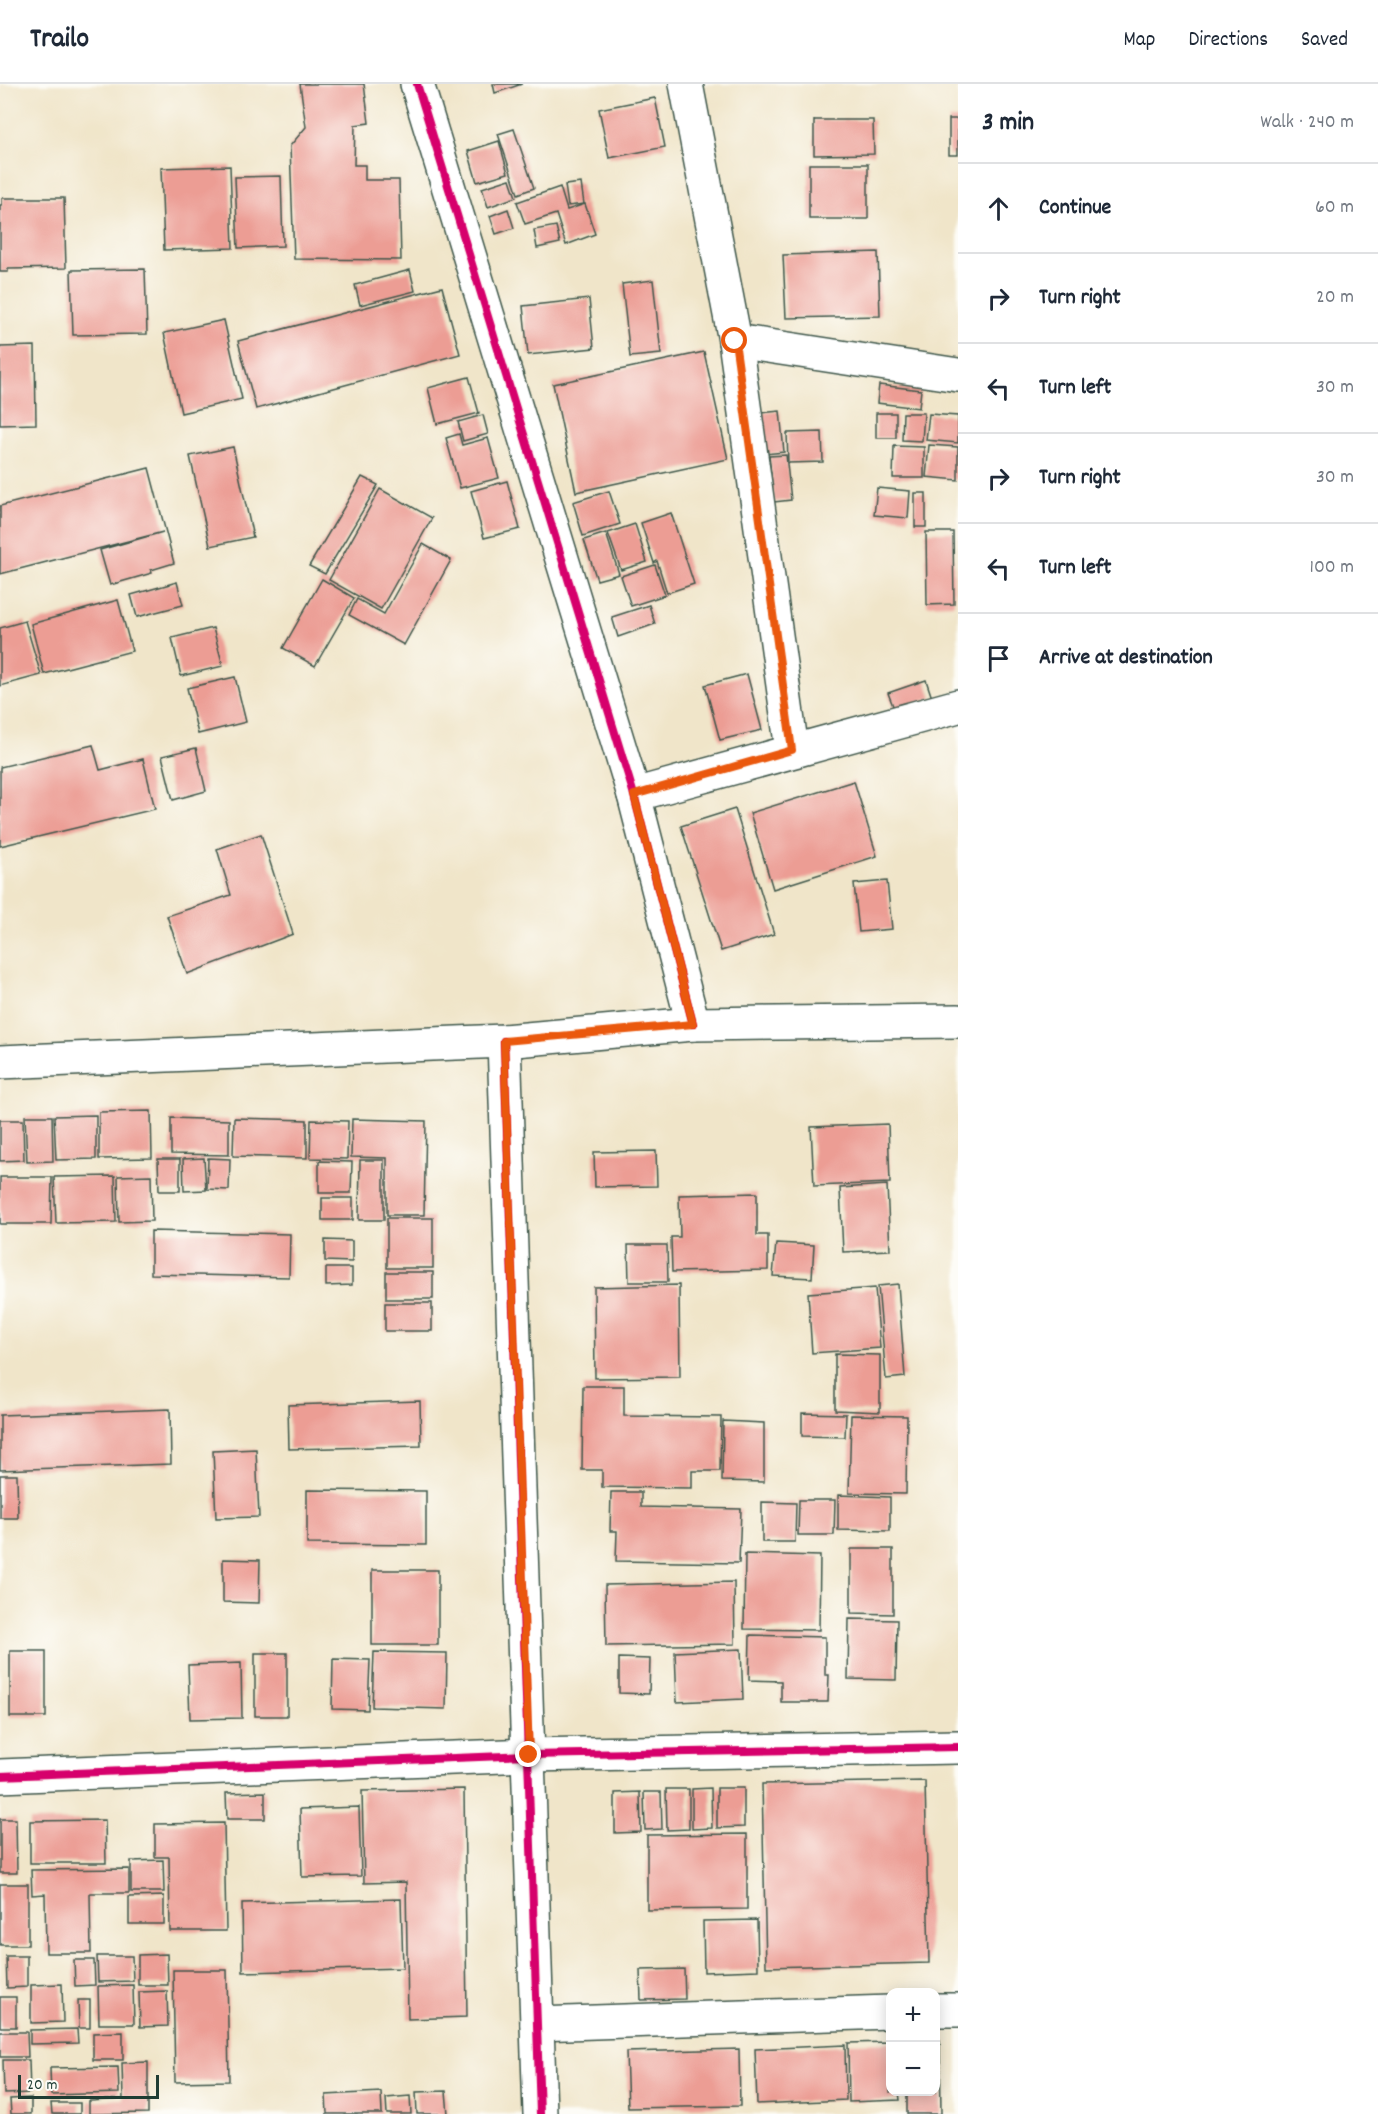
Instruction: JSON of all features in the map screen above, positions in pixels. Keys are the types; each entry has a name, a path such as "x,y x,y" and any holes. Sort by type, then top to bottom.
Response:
{"street":[{"path":"417,84 634,795 693,1024"},
{"path":"686,84 735,341 792,750"},
{"path":"735,341 958,375"},
{"path":"634,795 958,706"},
{"path":"0,1062 504,1041 693,1024 958,1021"},
{"path":"504,1041 540,2114"},
{"path":"0,1776 529,1755 958,1747"},
{"path":"940,2010 958,2010"},
{"path":"537,2024 886,2012"}],"building":[{"path":"300,84 364,84 369,123 355,125 354,165 365,165 365,180 399,180 401,260 294,259 290,146 306,127"},
{"path":"493,84 522,84 495,93"},
{"path":"655,98 665,147 609,158 599,109"},
{"path":"949,119 958,119 958,155 949,155"},
{"path":"814,120 873,120 874,154 814,155"},
{"path":"514,129 534,188 518,194 498,134"},
{"path":"499,141 508,173 477,182 468,151"},
{"path":"809,164 868,164 868,219 809,219"},
{"path":"230,166 233,248 164,250 161,168"},
{"path":"281,176 283,246 238,248 235,177"},
{"path":"510,179 516,197 488,207 482,188"},
{"path":"581,183 584,204 568,206 565,185"},
{"path":"560,187 567,210 585,204 595,234 566,245 556,214 525,224 517,202"},
{"path":"2,198 64,198 66,268 8,269 8,272 0,272 0,205 2,205"},
{"path":"508,209 514,228 496,234 490,216"},
{"path":"556,226 560,243 537,248 534,230"},
{"path":"878,252 880,316 786,318 783,255"},
{"path":"145,269 147,334 73,335 71,270"},
{"path":"410,270 415,291 360,305 355,285"},
{"path":"653,280 661,354 630,357 622,284"},
{"path":"442,287 460,354 256,409 238,341"},
{"path":"589,299 594,348 528,355 523,306"},
{"path":"224,320 242,399 181,413 164,333"},
{"path":"35,346 36,424 0,425 0,347"},
{"path":"704,352 728,459 576,492 553,384"},
{"path":"469,377 479,413 437,424 428,388"},
{"path":"879,385 921,390 919,408 877,403"},
{"path":"780,411 784,452 765,454 760,413"},
{"path":"876,413 896,413 896,438 876,438"},
{"path":"903,413 924,413 922,441 902,440"},
{"path":"929,414 958,416 958,443 926,440"},
{"path":"483,415 488,434 463,441 458,422"},
{"path":"822,432 823,462 788,463 787,433"},
{"path":"459,434 462,445 488,438 499,478 460,488 446,438"},
{"path":"929,445 958,447 958,480 926,477"},
{"path":"894,446 924,447 924,478 893,478"},
{"path":"233,447 253,537 210,546 190,456"},
{"path":"786,455 791,500 774,502 769,456"},
{"path":"149,468 174,563 151,570 152,573 110,585 100,550 163,532 0,574 0,506"},
{"path":"362,477 378,485 325,574 309,566"},
{"path":"507,481 520,529 484,538 471,491"},
{"path":"877,488 910,491 908,518 874,515"},
{"path":"380,489 432,518 381,609 329,580"},
{"path":"609,491 620,524 583,536 573,502"},
{"path":"915,493 926,493 926,527 915,527"},
{"path":"671,513 694,584 667,593 641,523"},
{"path":"635,524 647,562 621,570 608,533"},
{"path":"926,532 953,532 954,604 927,605"},
{"path":"606,533 619,574 597,580 584,540"},
{"path":"423,544 451,560 404,645 349,615 357,599 384,614"},
{"path":"655,565 665,595 631,606 621,576"},
{"path":"322,579 354,598 315,666 283,648"},
{"path":"177,582 183,605 137,617 131,595"},
{"path":"118,600 132,651 44,674 31,624"},
{"path":"649,605 655,624 618,637 612,617"},
{"path":"25,621 41,675 0,686 0,628"},
{"path":"213,628 223,666 181,676 172,638"},
{"path":"747,674 762,730 720,740 705,685"},
{"path":"235,677 246,722 198,734 187,688"},
{"path":"926,680 932,698 895,711 888,693"},
{"path":"93,745 100,770 143,759 155,809 0,846 0,767"},
{"path":"196,748 206,791 173,800 162,756"},
{"path":"854,781 877,856 773,889 750,813"},
{"path":"735,809 774,934 721,951 681,826"},
{"path":"261,834 293,934 187,974 167,916 231,895 217,849"},
{"path":"887,881 892,929 859,932 854,884"},
{"path":"151,1111 152,1158 99,1159 99,1112"},
{"path":"96,1115 96,1159 56,1160 54,1116"},
{"path":"25,1116 52,1116 53,1161 27,1162"},
{"path":"171,1118 229,1120 229,1155 171,1154"},
{"path":"234,1118 307,1120 307,1158 233,1156"},
{"path":"352,1119 426,1121 424,1215 387,1215 387,1158 351,1157"},
{"path":"0,1120 23,1120 24,1160 0,1161"},
{"path":"311,1120 348,1121 347,1159 310,1158"},
{"path":"888,1124 890,1183 814,1186 811,1127"},
{"path":"656,1151 657,1186 595,1187 594,1152"},
{"path":"204,1158 206,1190 184,1191 183,1159"},
{"path":"208,1158 230,1159 229,1190 207,1189"},
{"path":"158,1159 180,1159 180,1191 159,1191"},
{"path":"360,1160 384,1160 384,1220 359,1220"},
{"path":"319,1161 352,1162 351,1193 319,1193"},
{"path":"151,1175 152,1221 119,1222 118,1176"},
{"path":"115,1176 116,1222 56,1223 54,1177"},
{"path":"0,1177 52,1177 51,1224 0,1224"},
{"path":"887,1185 890,1250 843,1252 840,1188"},
{"path":"757,1193 757,1235 768,1235 768,1270 672,1272 671,1237 680,1237 679,1195"},
{"path":"322,1198 353,1198 353,1220 322,1220"},
{"path":"387,1218 433,1218 433,1268 387,1268"},
{"path":"151,1231 290,1234 289,1277 151,1274"},
{"path":"325,1240 352,1241 352,1262 325,1261"},
{"path":"776,1243 814,1245 812,1278 773,1276"},
{"path":"628,1245 667,1245 668,1282 629,1282"},
{"path":"326,1268 352,1268 352,1285 326,1286"},
{"path":"386,1272 433,1272 433,1299 386,1299"},
{"path":"898,1284 905,1377 886,1379 878,1286"},
{"path":"679,1285 680,1377 595,1378 594,1287"},
{"path":"875,1288 880,1348 812,1353 808,1293"},
{"path":"385,1303 432,1303 432,1331 385,1331"},
{"path":"835,1354 880,1355 880,1412 835,1410"},
{"path":"583,1386 624,1386 624,1416 721,1417 720,1471 692,1471 692,1488 602,1487 602,1470 582,1470"},
{"path":"420,1401 421,1446 289,1449 288,1405"},
{"path":"170,1409 171,1464 0,1470 0,1415"},
{"path":"802,1413 846,1414 845,1437 802,1436"},
{"path":"851,1415 907,1416 906,1494 849,1493"},
{"path":"723,1421 764,1423 764,1482 722,1481"},
{"path":"256,1449 259,1517 216,1518 213,1451"},
{"path":"0,1475 17,1475 18,1518 0,1518"},
{"path":"307,1490 426,1491 426,1545 307,1544"},
{"path":"611,1492 641,1492 641,1507 741,1509 739,1563 616,1561 617,1531 610,1531"},
{"path":"838,1495 890,1497 890,1531 838,1530"},
{"path":"799,1500 835,1500 834,1535 798,1535"},
{"path":"762,1502 796,1503 795,1542 762,1542"},
{"path":"851,1549 893,1549 893,1614 851,1613"},
{"path":"745,1554 820,1556 819,1630 744,1629"},
{"path":"223,1559 260,1560 259,1603 223,1602"},
{"path":"372,1570 438,1570 438,1645 372,1645"},
{"path":"734,1582 735,1644 606,1646 605,1585"},
{"path":"849,1619 897,1620 896,1680 848,1679"},
{"path":"750,1635 825,1637 825,1675 829,1675 828,1702 781,1702 781,1681 749,1680"},
{"path":"741,1649 743,1699 677,1702 675,1652"},
{"path":"10,1651 46,1651 46,1717 10,1717"},
{"path":"374,1652 447,1653 446,1709 372,1707"},
{"path":"255,1653 287,1653 287,1716 255,1716"},
{"path":"619,1658 650,1659 649,1694 619,1693"},
{"path":"333,1659 370,1660 368,1710 332,1709"},
{"path":"241,1663 242,1718 190,1719 188,1665"},
{"path":"925,1781 929,1963 766,1967 762,1784"},
{"path":"711,1788 712,1828 692,1829 692,1789"},
{"path":"717,1788 744,1788 744,1827 717,1828"},
{"path":"464,1789 467,2017 408,2019 406,1882 364,1883 362,1791"},
{"path":"666,1789 689,1789 689,1829 667,1830"},
{"path":"265,1792 265,1819 227,1819 226,1793"},
{"path":"640,1792 641,1832 615,1833 615,1793"},
{"path":"644,1792 661,1792 662,1829 645,1830"},
{"path":"359,1807 361,1876 302,1877 300,1809"},
{"path":"0,1819 16,1819 17,1873 0,1873"},
{"path":"105,1820 106,1863 30,1863 30,1821"},
{"path":"224,1823 226,1931 170,1931 169,1857 155,1857 155,1824"},
{"path":"747,1834 747,1909 647,1910 647,1835"},
{"path":"163,1860 164,1892 131,1892 131,1861"},
{"path":"129,1869 129,1893 90,1893 91,1953 46,1953 45,1894 32,1895 31,1870"},
{"path":"0,1884 28,1884 28,1945 0,1945"},
{"path":"164,1896 164,1924 129,1924 129,1897"},
{"path":"401,1899 403,1968 243,1972 242,1903"},
{"path":"757,1920 758,1970 704,1972 703,1921"},
{"path":"167,1954 168,1985 138,1985 138,1955"},
{"path":"6,1956 27,1956 27,1987 7,1988"},
{"path":"97,1956 132,1956 133,1981 98,1982"},
{"path":"74,1960 94,1960 95,1985 75,1986"},
{"path":"684,1969 685,1999 641,2000 640,1970"},
{"path":"173,1970 227,1970 229,2081 175,2082"},
{"path":"62,1984 63,2022 31,2023 31,1985"},
{"path":"133,1985 134,2024 99,2024 98,1986"},
{"path":"167,1991 168,2026 140,2027 139,1992"},
{"path":"0,1997 16,1997 16,2027 0,2027"},
{"path":"78,2000 90,2000 90,2028 79,2028"},
{"path":"77,2029 78,2043 30,2044 30,2030"},
{"path":"0,2032 27,2032 28,2057 0,2057"},
{"path":"123,2032 123,2060 93,2060 93,2033"},
{"path":"940,2040 941,2114 907,2114 907,2096 940,2096"},
{"path":"886,2042 886,2096 900,2096 900,2100 849,2102 848,2043"},
{"path":"845,2045 846,2100 757,2104 755,2049"},
{"path":"739,2049 740,2106 628,2108 626,2052"},
{"path":"3,2060 29,2060 30,2093 4,2094"},
{"path":"148,2062 148,2113 89,2114 89,2101 123,2099 122,2063"},
{"path":"118,2067 119,2093 51,2095 50,2068"},
{"path":"446,2091 448,2114 417,2114 416,2092"},
{"path":"381,2092 382,2114 327,2114 326,2095"},
{"path":"410,2096 411,2114 387,2114 386,2098"},
{"path":"31,2098 31,2114 11,2114 10,2099"},
{"path":"51,2103 80,2103 80,2114 52,2114"}],"cycle path":[{"path":"417,84 634,795 693,1024"},
{"path":"504,1041 540,2114"},
{"path":"0,1776 529,1755 958,1747"}],"route":[{"path":"529,1755 504,1041 693,1024 634,795 792,750 735,341"}]}
